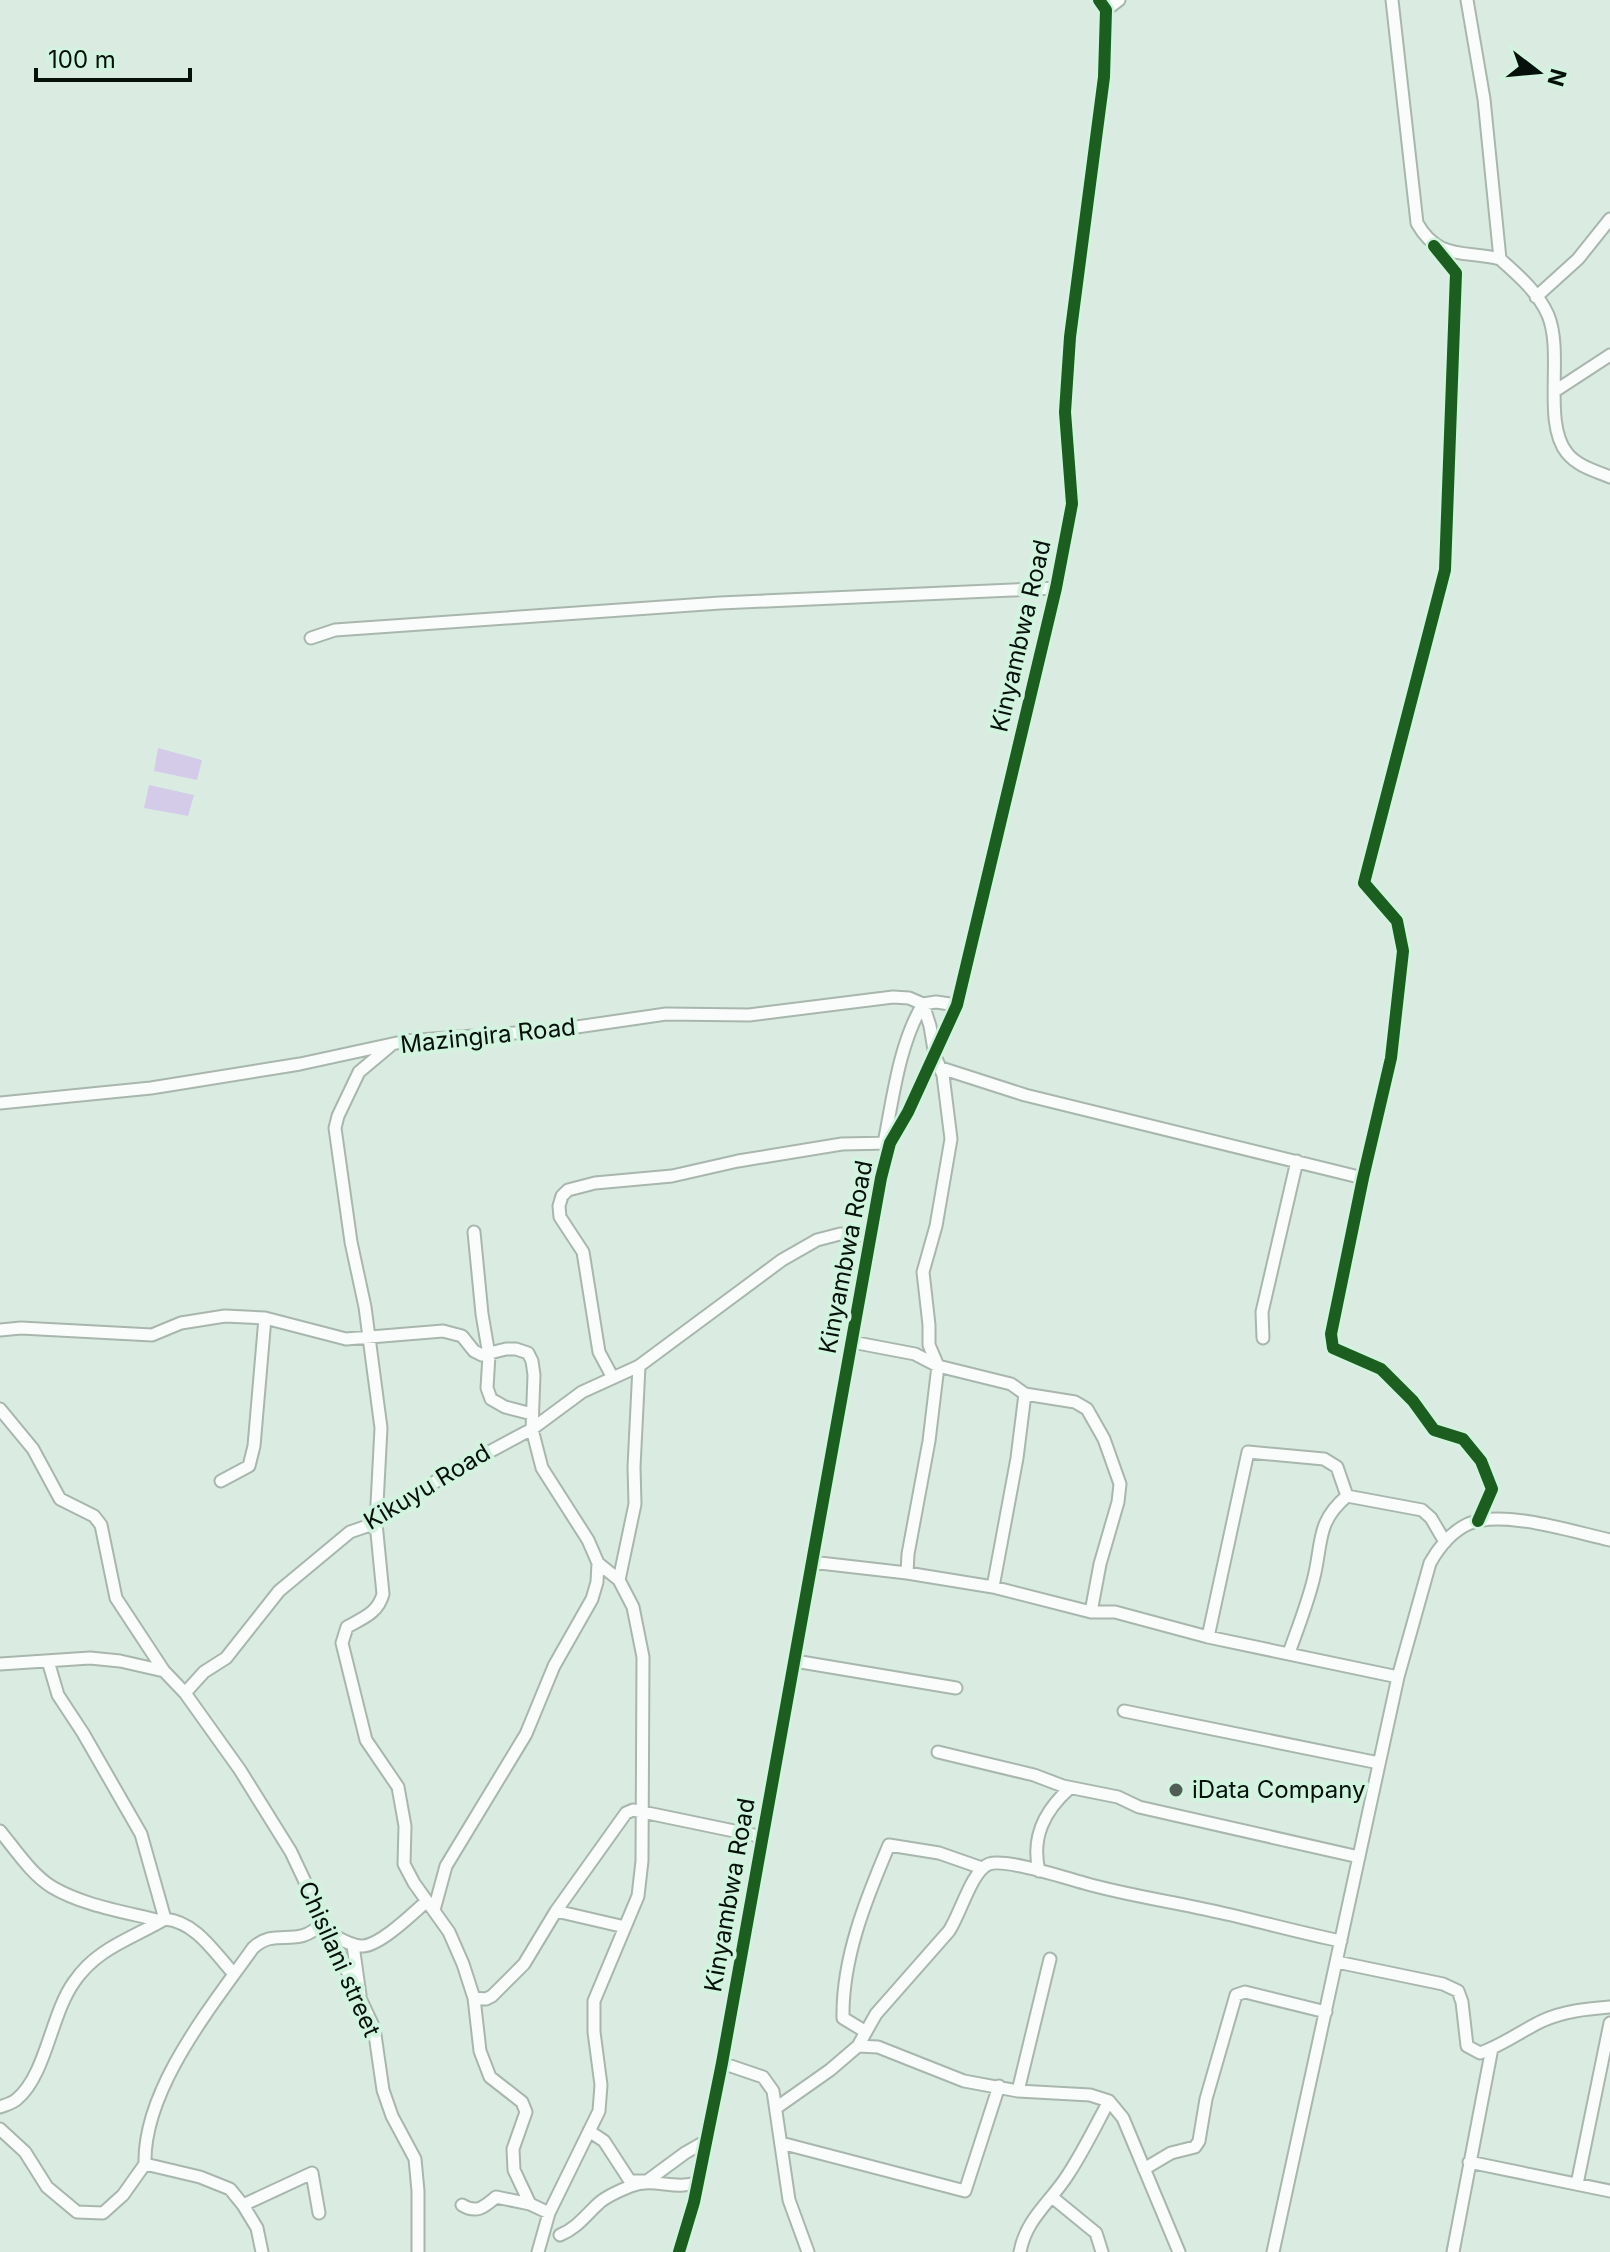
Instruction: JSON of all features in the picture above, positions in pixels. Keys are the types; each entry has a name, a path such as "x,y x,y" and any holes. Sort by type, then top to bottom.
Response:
{"street":[{"path":"1103,5 1119,0"},
{"path":"1392,0 1414,212 1423,233 1456,273 1445,570 1364,883 1397,921 1403,951 1391,1058 1331,1334 1333,1348 1381,1369 1413,1401 1434,1430 1463,1439 1481,1461 1492,1489 1478,1521"},
{"path":"1467,0 1484,99 1500,259"},
{"name":"Kinyambwa Road","path":"679,2252 698,2182 722,2063 887,1143 935,1056 957,1005 1056,588 1072,504 1065,412 1070,337 1104,77 1103,5"},
{"path":"1536,297 1578,259 1610,219"},
{"path":"1434,246 1463,255 1500,259 1525,282 1547,314 1554,342 1555,410 1566,453 1581,464 1610,477"},
{"path":"1555,391 1610,355"},
{"path":"311,638 335,630 720,603 1056,588"},
{"name":"Mazingira Road","path":"0,1103 151,1088 300,1064 406,1041 556,1030 666,1014 749,1015 893,997 909,998 923,1004 957,1005"},
{"path":"907,1573 938,1366 929,1345 923,1279 950,1149 941,1068 935,1056 923,1004"},
{"path":"613,1378 599,1352 583,1252 560,1217 562,1196 568,1190 595,1183 672,1176 738,1161 842,1144 887,1143 909,1036 923,1004"},
{"path":"391,1046 359,1072 335,1128 381,1428 376,1523 382,1582 380,1604 374,1612 347,1627 342,1643 366,1740 398,1787 405,1826 404,1864 449,1932 463,1964 474,1998 480,2051 490,2077 522,2102 526,2112 513,2149 514,2170 530,2204"},
{"path":"941,1068 1025,1095 1363,1178"},
{"path":"1263,1338 1262,1312 1297,1161"},
{"path":"474,1232 489,1355 487,1388 491,1399 505,1407 532,1414"},
{"name":"Kikuyu Road","path":"185,1693 204,1672 226,1658 279,1591 350,1532 376,1523 442,1477 532,1429 582,1392 639,1366 782,1260 817,1240 840,1234 871,1236"},
{"path":"0,1330 21,1328 152,1335 181,1323 225,1316 265,1318 346,1339 443,1331 462,1336 478,1354 489,1355 506,1349 528,1353 534,1375 532,1429 542,1468 552,1487 571,1510 598,1563 619,1580 633,1607 643,1657 642,1861 638,1896 594,2001 594,2032 601,2085 599,2111 549,2213 538,2252"},
{"path":"221,1481 249,1466 254,1446 265,1318"},
{"path":"852,1342 915,1354 938,1366 1001,1380 1025,1394 1075,1402 1087,1409 1104,1439 1120,1484 1091,1612"},
{"path":"619,1580 635,1504 634,1454 639,1366"},
{"path":"993,1587 1017,1458 1025,1394"},
{"path":"0,1409 33,1449 60,1499 94,1516 101,1525 116,1598 164,1671 185,1693"},
{"path":"1208,1637 1248,1452 1324,1459 1337,1467 1347,1496"},
{"path":"1347,1496 1422,1510 1431,1518 1445,1542"},
{"path":"1289,1653 1314,1580 1321,1528 1334,1507 1347,1496"},
{"path":"1273,2252 1398,1677 1429,1564 1438,1549 1455,1532 1478,1521 1495,1519 1532,1524 1610,1540"},
{"path":"811,1562 993,1587 1091,1612 1115,1612 1208,1637 1398,1677"},
{"path":"0,2129 25,2152 47,2187 77,2212 103,2213 123,2195 145,2164 144,2146 167,2078 183,2049 234,1974 261,1941 305,1937 325,1927 353,1945 367,1946 430,1906 446,1866 526,1734 554,1666 592,1599 598,1563"},
{"path":"0,1664 90,1658 164,1671"},
{"path":"48,1661 58,1695 141,1834 163,1920"},
{"path":"795,1661 956,1688"},
{"name":"Chisilani street","path":"185,1693 240,1770 291,1852 374,2028 383,2090 392,2116 415,2159 418,2252"},
{"path":"1124,1711 1379,1763"},
{"path":"938,1752 1034,1775 1070,1788 1118,1797 1139,1807 1359,1857"},
{"path":"1039,1871 1035,1847 1038,1833 1056,1801 1070,1788"},
{"path":"474,1998 492,1996 524,1964 556,1911 626,1813 633,1810 763,1837"},
{"path":"0,1831 51,1886 84,1901 185,1923 234,1974"},
{"path":"866,2032 843,2018 843,2000 847,1970 866,1900 889,1845 939,1853 982,1868"},
{"path":"776,2108 858,2046 876,2014 949,1931 974,1877 991,1863 1039,1871 1341,1941"},
{"path":"556,1911 625,1927"},
{"path":"0,2107 16,2101 34,2079 61,2006 72,1983 84,1968 98,1954 163,1920"},
{"path":"353,1945 361,2001"},
{"path":"1018,2091 1050,1959"},
{"path":"1337,1962 1458,1991 1467,2046 1480,2053 1541,2021 1579,2009 1610,2007"},
{"path":"1144,2169 1171,2153 1195,2147 1199,2141 1206,2099 1236,1995 1245,1992 1326,2012"},
{"path":"1577,2184 1610,2023"},
{"path":"858,2046 878,2047 964,2081 1018,2091 1090,2095 1109,2101 1123,2118 1179,2252"},
{"path":"1453,2252 1492,2048"},
{"path":"722,2063 763,2077 773,2091 789,2200 808,2252"},
{"path":"781,2143 965,2191 999,2086"},
{"path":"1020,2252 1023,2237 1036,2213 1069,2174 1109,2101"},
{"path":"589,2131 604,2141 630,2181 675,2187 687,2187 698,2182"},
{"path":"560,2235 574,2228 600,2202 647,2181 706,2141"},
{"path":"1469,2162 1610,2191"},
{"path":"145,2164 200,2177 230,2189 257,2228 262,2252"},
{"path":"243,2205 312,2173 319,2213"},
{"path":"462,2205 471,2210 481,2209 496,2197 530,2204 549,2213"},
{"path":"1052,2197 1096,2233 1102,2252"}],"shaded area":[{"path":"158,748 202,760 197,780 154,771"},
{"path":"149,785 194,795 188,816 144,808"}],"cycle path":[{"path":"679,2252 694,2202 722,2063 881,1178 890,1143 908,1112 957,1005 1056,588 1072,504 1065,412 1070,337 1104,77 1106,10 1099,0"},
{"path":"1434,246 1456,273 1445,570 1364,883 1397,921 1403,951 1391,1058 1331,1334 1333,1348 1381,1369 1413,1401 1434,1430 1463,1439 1481,1461 1492,1489 1478,1521"}],"place":[{"name":"iData Company","path":"1176,1790"}]}
